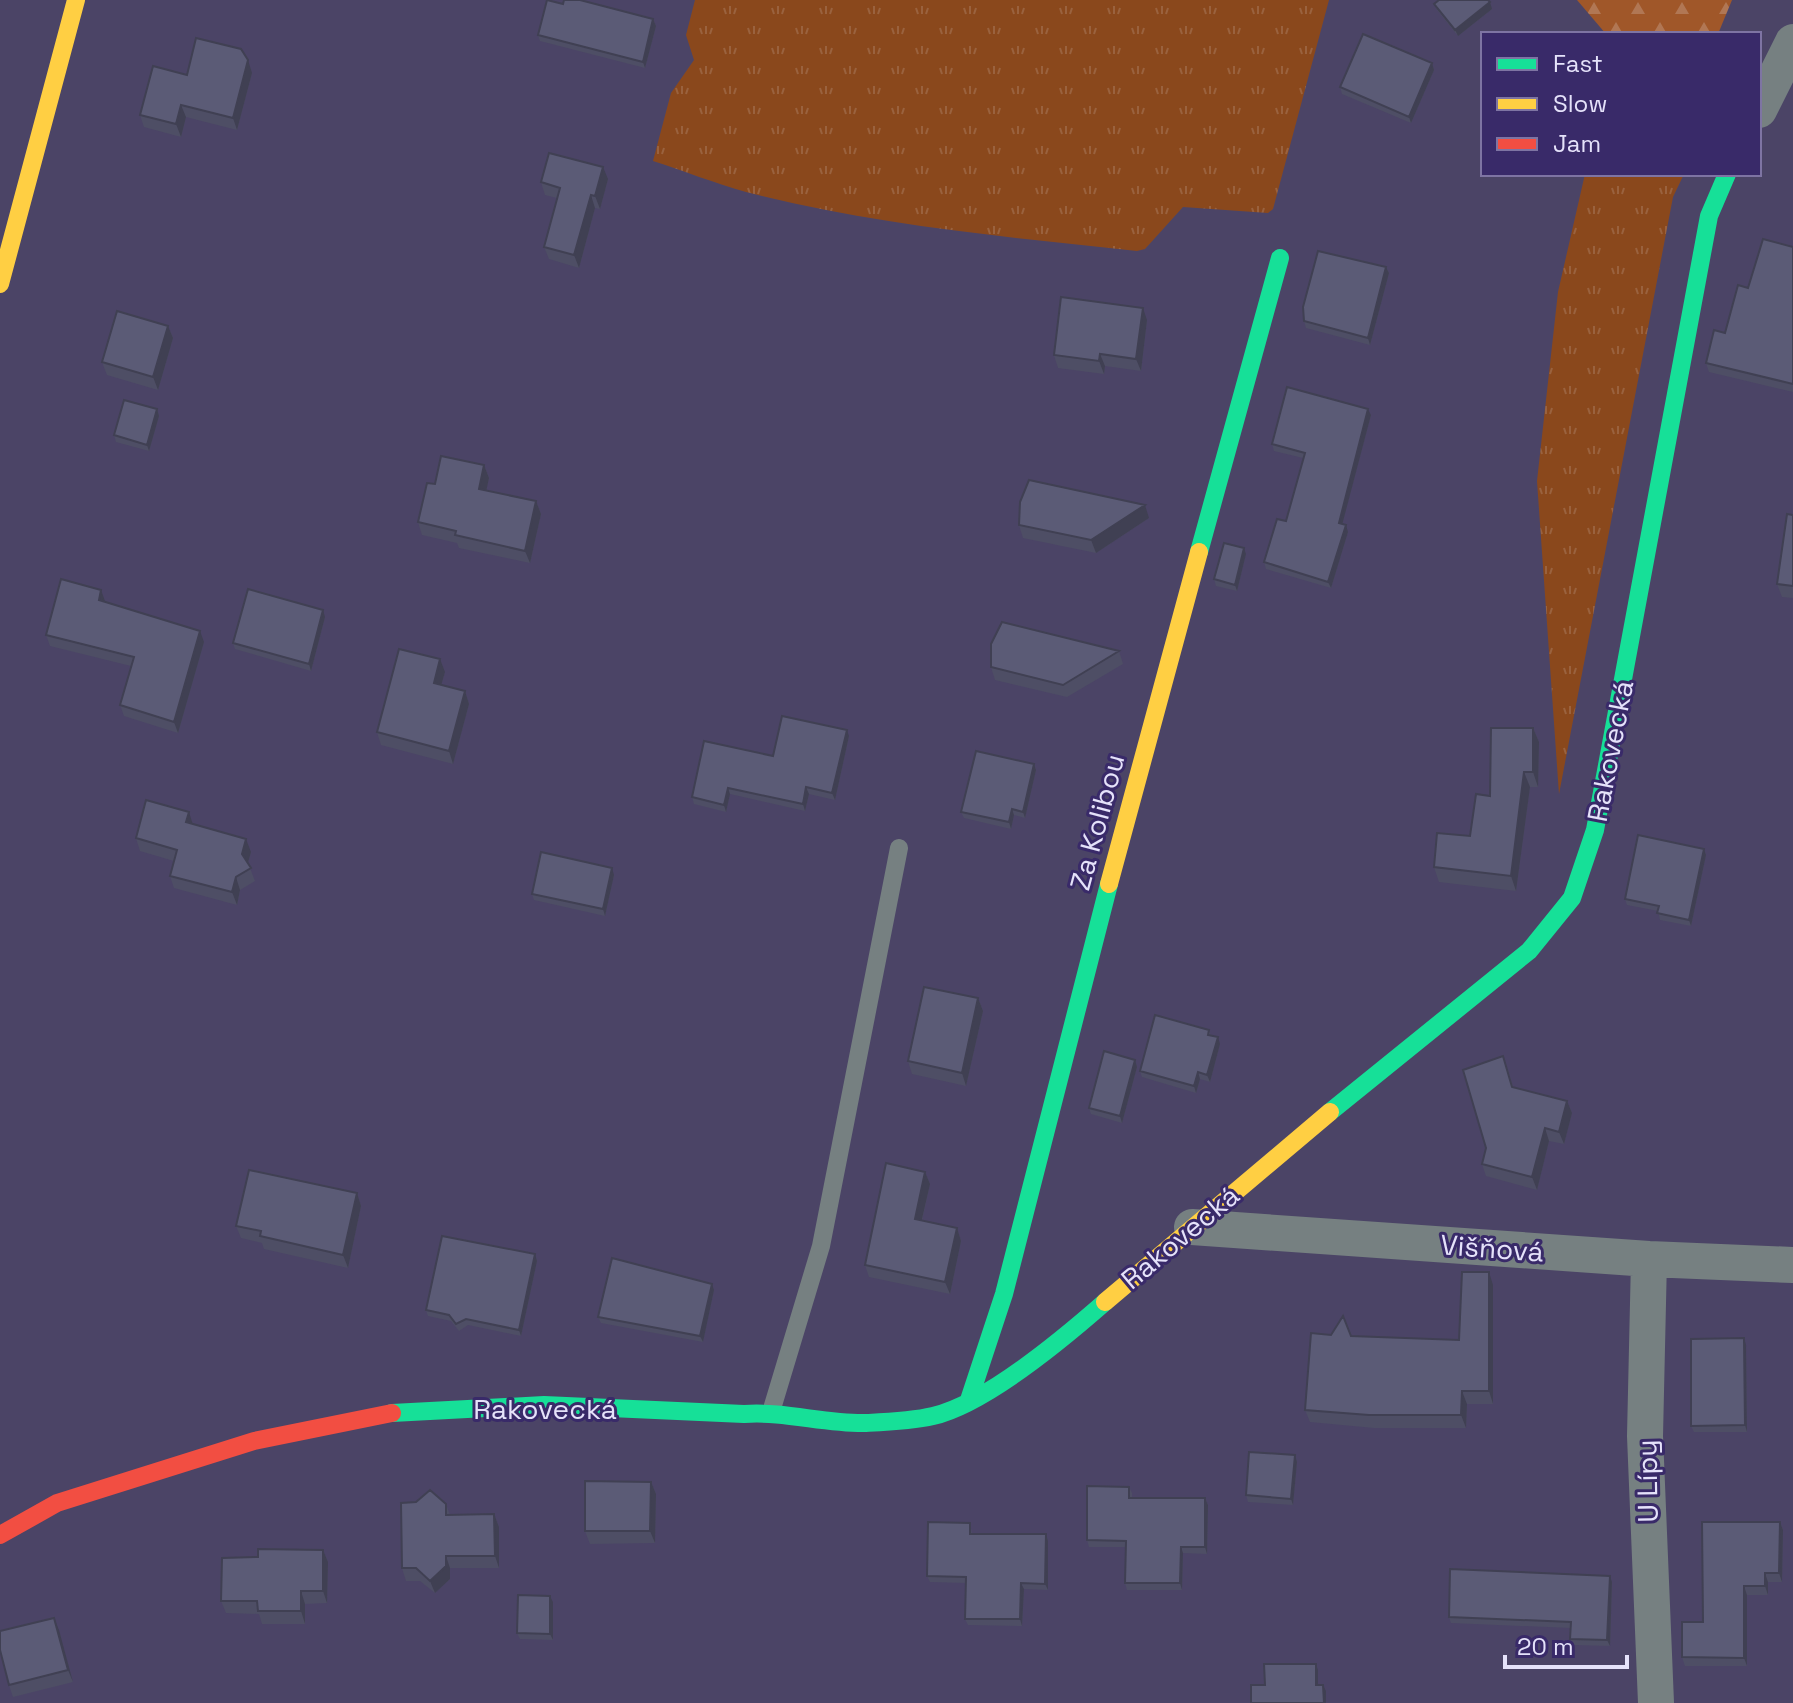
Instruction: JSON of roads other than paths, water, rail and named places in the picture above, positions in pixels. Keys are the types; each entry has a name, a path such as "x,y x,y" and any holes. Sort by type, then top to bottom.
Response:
{"street":[{"path":"0,284 76,0"},
{"path":"1761,106 1793,42"},
{"name":"Rakovecká","path":"0,1535 57,1503 254,1441 407,1410 544,1405 744,1414 771,1412 864,1423 934,1416 969,1400 1069,1333 1192,1227 1529,951 1572,898 1595,830 1709,216 1726,176"},
{"name":"Za Kolibou","path":"969,1400 1004,1294 1101,912 1280,258"},
{"name":"Višňová","path":"1192,1227 1649,1259 1793,1265"},
{"name":"U Lípy","path":"1649,1259 1645,1436 1656,1703"}],"lane":[{"path":"771,1412 821,1246 899,848"}]}
